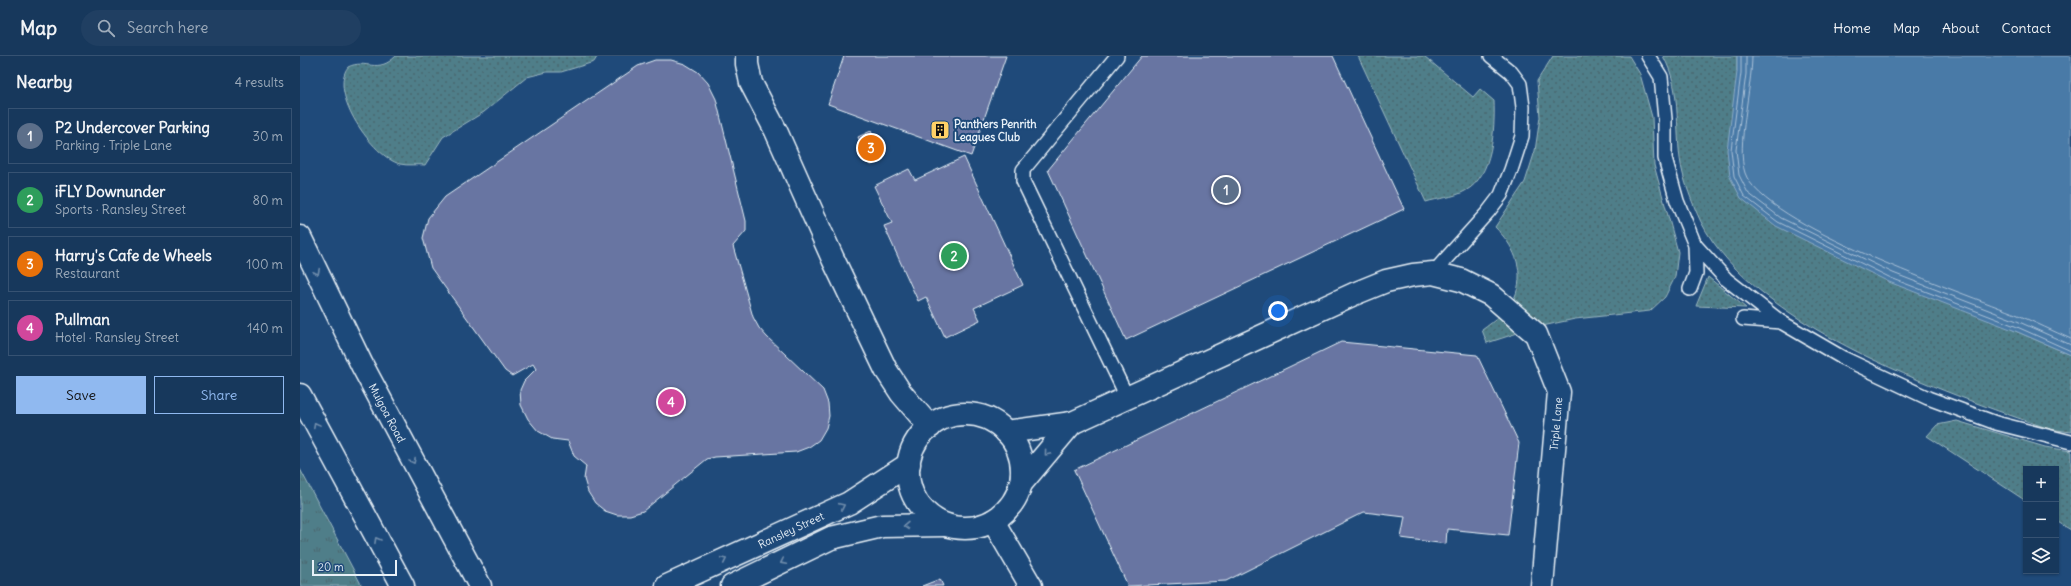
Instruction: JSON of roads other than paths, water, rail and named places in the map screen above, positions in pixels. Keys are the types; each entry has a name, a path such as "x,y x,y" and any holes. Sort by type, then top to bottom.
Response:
{"street":[{"path":"747,56 751,82 776,131 833,259 886,370 901,393 930,426"},
{"name":"Mulgoa Road","path":"300,237 362,365 480,586"},
{"name":"Triple Lane","path":"1072,423 1354,294 1386,281 1413,274 1433,273 1461,280 1491,295 1536,334 1560,392 1542,586"},
{"path":"300,395 402,586"},
{"path":"1020,485 1022,474 1018,451 1006,432 995,423 983,418 969,415 942,419 930,426 916,443 909,464 909,483 916,501 928,516 945,525 961,529 978,527 993,521 1010,505 1020,485 1072,423"},
{"path":"1006,432 1072,423"},
{"name":"Ransley Street","path":"667,586 849,503 909,464"},
{"path":"993,521 1031,586"},
{"path":"732,586 831,538 882,526 945,525"}],"lane":[{"path":"1117,56 1023,170 1024,181 1127,397"},
{"path":"1433,273 1488,212 1501,195 1522,136 1523,107 1520,84 1511,72 1491,56"},
{"path":"1648,56 1661,78 1665,119 1665,158 1677,201 1695,244 1726,279 1781,322 1843,358 1928,398 1996,423 2071,442"},
{"path":"1690,289 1696,273 1695,244"},
{"path":"1743,318 1781,322"}],"water":[{"path":"1737,56 2071,56 2071,355 2013,330 1889,282 1776,226 1741,198 1730,177 1727,150 1737,72"}],"place":[{"name":"Panthers Penrith Leagues Club","path":"940,130"},
{"name":"Harry's Cafe de Wheels","path":"871,148"},
{"name":"P2 Undercover Parking","path":"1226,190"},
{"name":"iFLY Downunder","path":"954,256"},
{"name":"Pullman","path":"671,402"}]}
